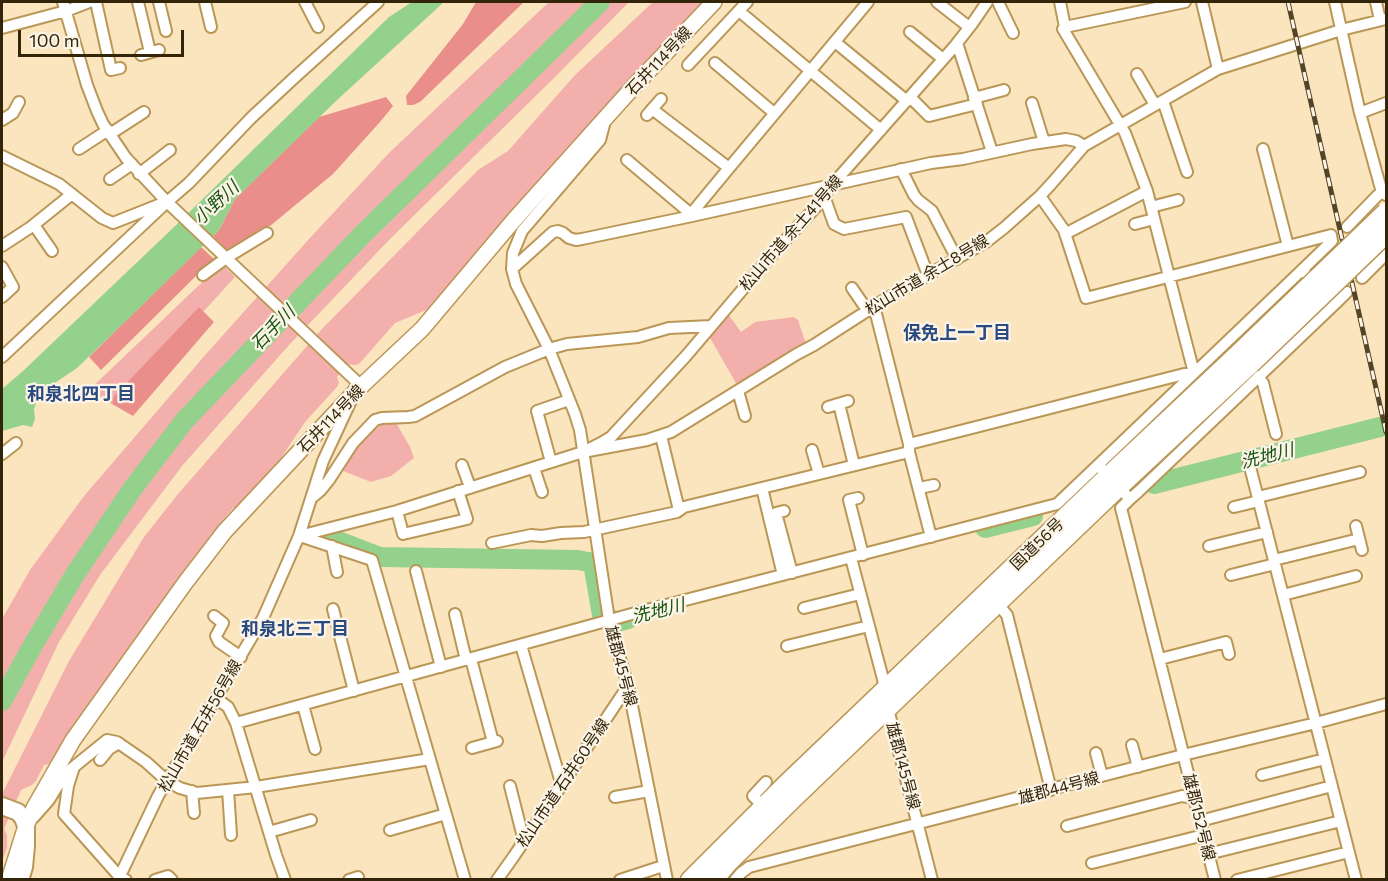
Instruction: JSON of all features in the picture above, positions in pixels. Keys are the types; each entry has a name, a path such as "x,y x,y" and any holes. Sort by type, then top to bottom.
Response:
{"highway":[{"name":"国道56号","path":"1250,364 1386,212"},
{"name":"国道56号","path":"714,879 769,812 884,689 1114,482 1250,364 1386,234"},
{"name":"国道56号","path":"690,879 888,708 998,603 1114,482"}],"main road":[{"path":"2,806 18,812 26,826 26,846 21,879"}],"street":[{"path":"2,28 65,6 89,2"},
{"path":"96,2 111,70 120,68"},
{"path":"138,2 150,52"},
{"path":"159,2 166,31"},
{"path":"205,2 211,27"},
{"path":"305,2 318,27"},
{"path":"2,357 169,204 251,118 378,2"},
{"name":"石井114号線","path":"9,879 26,826 57,765 225,531 354,392 422,329 514,220 714,2"},
{"path":"688,65 747,2"},
{"path":"692,215 868,2"},
{"path":"937,2 969,27"},
{"name":"松山市道 余土41号線","path":"583,452 611,437 686,356 771,255 815,208 832,185 957,43 987,2"},
{"path":"998,2 1013,33"},
{"path":"1060,2 1065,27 1063,29 1120,125 1147,191 1193,373"},
{"path":"1065,27 1185,2"},
{"path":"1202,2 1218,69"},
{"path":"1335,2 1360,113 1381,189 1385,192 1368,204 1347,227"},
{"path":"1376,2 1383,20"},
{"path":"65,6 87,85 97,111 132,164 169,204 350,374 356,381 354,392"},
{"path":"739,11 881,130"},
{"name":"松山市道 余土8号線","path":"583,452 671,432 870,308 986,242 1040,196 1084,146 1218,69 1341,30 1383,20"},
{"path":"910,32 943,59"},
{"path":"835,42 929,116 1004,90"},
{"path":"957,43 992,152"},
{"path":"718,70 774,113"},
{"path":"1137,74 1159,103 1187,172"},
{"path":"661,99 650,112 729,168"},
{"path":"2,120 13,113 19,102"},
{"path":"1032,103 1044,142"},
{"path":"1360,113 1386,103"},
{"path":"79,149 144,112"},
{"path":"300,536 396,511 583,452 580,430 569,400 549,350 516,284 512,269 513,253 522,231 600,140 606,118"},
{"path":"512,269 553,232 558,231 569,238 582,239 902,169 1044,142 1066,139 1084,146"},
{"path":"1263,149 1288,246"},
{"path":"140,174 170,150"},
{"path":"2,156 59,184 102,218 113,223 169,204"},
{"path":"627,160 692,215"},
{"path":"1267,165 1280,161"},
{"path":"110,179 132,164"},
{"path":"902,169 914,195 932,211 957,259"},
{"path":"626,175 639,170"},
{"path":"1065,234 1147,191"},
{"path":"2,246 34,225 72,194"},
{"path":"824,196 834,224 844,229 906,217 928,275"},
{"path":"236,723 609,620 1057,504 1114,482 1193,373 1332,241 1331,235 1086,298 1064,230 1040,196"},
{"path":"1151,207 1178,200"},
{"path":"1277,203 1288,200"},
{"path":"1135,224 1154,219"},
{"path":"34,225 52,251"},
{"path":"203,275 224,256 267,233"},
{"path":"1362,278 1386,254"},
{"path":"2,267 13,287 2,297"},
{"path":"1302,270 1336,303"},
{"path":"852,288 870,308 931,537"},
{"path":"1276,434 1263,383 1250,364 1336,303 1347,292"},
{"path":"312,497 321,490 353,443 375,420 415,416 505,367 549,350 575,343 638,337 669,328 711,326"},
{"path":"492,543 531,535 584,532 677,512 684,507 854,465 909,448 1193,373"},
{"path":"738,391 745,416"},
{"name":"松山市道 石井56号線","path":"121,878 158,796 263,618 300,536 323,461 354,392"},
{"path":"551,462 537,411 569,400"},
{"path":"838,404 854,465"},
{"path":"661,436 679,510"},
{"path":"2,454 16,443"},
{"path":"812,450 819,474"},
{"name":"雄郡45号線","path":"583,452 609,620 628,686 667,879"},
{"path":"1249,463 1356,879"},
{"path":"462,465 470,487"},
{"path":"534,468 542,492"},
{"path":"1234,507 1360,472"},
{"name":"雄郡152号線","path":"1114,482 1215,879"},
{"path":"919,488 934,485"},
{"path":"762,488 788,574"},
{"path":"396,511 403,534 466,519 458,491"},
{"path":"842,497 856,557"},
{"path":"856,557 849,500 858,498"},
{"path":"784,511 776,513 788,574"},
{"path":"1231,574 1275,562 1361,545 1356,526"},
{"path":"1209,546 1267,532"},
{"path":"300,536 372,560 465,879"},
{"path":"332,546 337,572"},
{"name":"雄郡145号線","path":"856,557 860,594 932,879"},
{"path":"416,571 441,667"},
{"path":"1283,595 1356,576"},
{"path":"804,608 860,594"},
{"path":"998,603 1007,615 1051,790"},
{"path":"333,609 342,625 354,690"},
{"path":"455,614 496,741 472,748"},
{"path":"214,616 223,623 216,636 219,642 241,657"},
{"path":"787,646 869,626"},
{"path":"1160,659 1226,642 1229,654"},
{"path":"521,645 561,786"},
{"name":"松山市道 石井60号線","path":"497,879 628,686"},
{"path":"217,699 228,707 236,723 285,879"},
{"name":"雄郡44号線","path":"735,879 749,867 1386,704"},
{"path":"303,705 315,749"},
{"path":"26,826 49,800 65,774 106,740 119,743 180,788 197,793 256,787 430,759"},
{"path":"100,760 109,749 119,743"},
{"path":"1132,745 1138,767"},
{"path":"1096,753 1102,776"},
{"path":"1262,775 1325,759"},
{"path":"74,767 68,786 64,814 121,878"},
{"path":"766,782 753,796 769,812"},
{"path":"510,786 524,841"},
{"path":"1200,821 1332,786"},
{"path":"228,790 231,835"},
{"path":"192,791 194,813"},
{"path":"615,797 649,791"},
{"path":"1067,826 1182,796 1194,798"},
{"path":"390,830 446,814"},
{"path":"269,832 311,820"},
{"path":"1208,854 1341,821"},
{"path":"1092,864 1148,854 1204,835"},
{"path":"1237,879 1349,852"},
{"path":"620,879 663,866"},
{"path":"155,879 168,876 172,879"}],"shaded area":[{"path":"476,2 524,2 420,102 407,105 406,96 463,24"},
{"path":"549,2 629,2 389,240 289,345 182,466 100,575 59,642 2,762 2,619 30,570 84,496 309,239 390,152"},
{"path":"653,2 703,2 534,187 431,308 395,323 359,364 348,364 337,377 339,383 337,387 305,422 281,458 220,523 49,764 44,765 36,781 21,790 4,829 7,835 7,847 2,862 2,794 69,661 144,537 178,494 321,330 478,170 508,151 575,75"},
{"path":"386,97 393,106 380,122 333,174 270,226 262,228 228,252 213,236 219,230 235,199 319,117"},
{"path":"201,247 215,260 101,370 89,357"},
{"path":"224,266 235,277 203,312 199,308 114,396 112,404 88,391 217,268"},
{"path":"199,307 214,322 133,416 112,404 114,396"},
{"path":"728,314 741,332 755,322 794,317 798,320 806,344 737,385 709,336"},
{"path":"395,421 414,458 391,476 371,482 338,469 375,424"}],"water":[{"name":"小野川","path":"412,2 444,2 336,101 235,199 219,230 131,316 77,368 46,389 37,400 32,427 23,425 2,431 2,389 173,228 389,17"}],"waterway":[{"name":"石手川","path":"2,701 74,576 133,488 185,420 362,235 600,2"},
{"name":"洗地川","path":"1154,484 1380,427"},
{"name":"洗地川","path":"985,528 1033,516"},
{"name":"洗地川","path":"320,534 380,557 578,560 593,563 602,615 617,622 628,619"}],"railway":[{"path":"1288,2 1386,432"}],"district":[{"name":"保免上一丁目","path":"957,333"},
{"name":"和泉北四丁目","path":"81,394"},
{"name":"和泉北三丁目","path":"295,629"}]}
